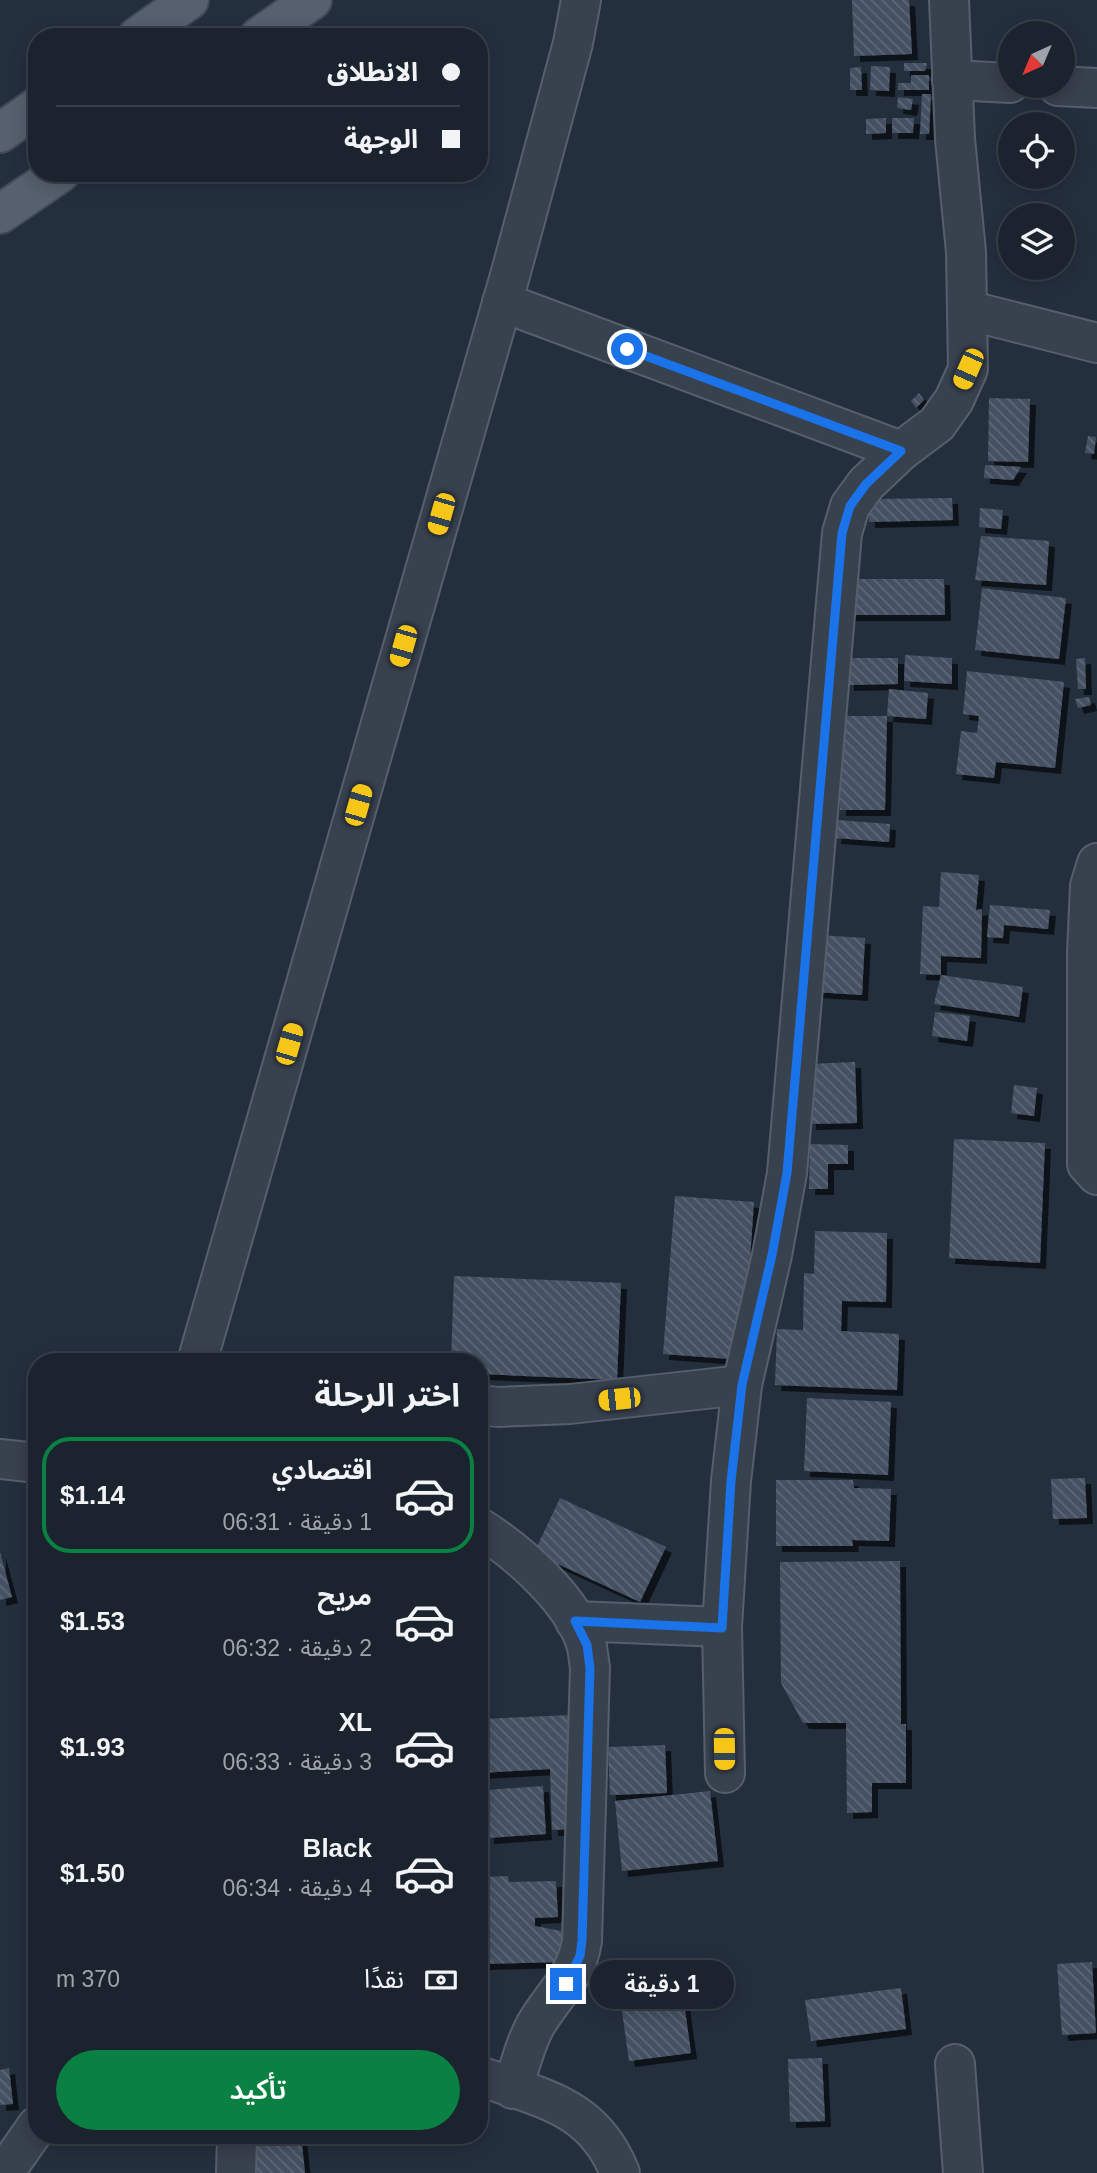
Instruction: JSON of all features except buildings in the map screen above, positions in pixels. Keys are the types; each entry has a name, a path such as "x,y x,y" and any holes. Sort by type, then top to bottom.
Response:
{"main road":[{"path":"149,28 189,0"},
{"path":"271,28 312,0"},
{"path":"0,133 28,113"},
{"path":"0,214 47,182"}],"street":[{"path":"200,1353 502,302 573,43 581,0"},
{"path":"725,1773 722,1628 731,1481 742,1385 772,1255 787,1173 842,533 850,506 866,484 901,451 937,424 954,400 968,369 966,252 959,199 949,0"},
{"path":"952,80 998,82"},
{"path":"1075,87 1097,88"},
{"path":"502,302 901,451"},
{"path":"967,310 1097,343"},
{"path":"1097,863 1090,886 1092,956 1087,1164 1097,1175"},
{"path":"488,1406 570,1404 742,1385"},
{"path":"0,1459 28,1462"},
{"path":"488,1534 529,1567 558,1596 587,1645 590,1668 582,1941 574,1970 496,2082 578,2115 601,2137 620,2173"},
{"path":"575,1621 722,1628"},
{"path":"955,2064 963,2173"},
{"path":"4,2173 28,2139"},
{"path":"236,2173 237,2144"}],"route":[{"path":"566,1984 580,1956 582,1941 590,1668 587,1645 575,1621 722,1628 731,1481 742,1385 772,1255 787,1173 842,533 850,506 866,484 901,451 627,349"}]}
